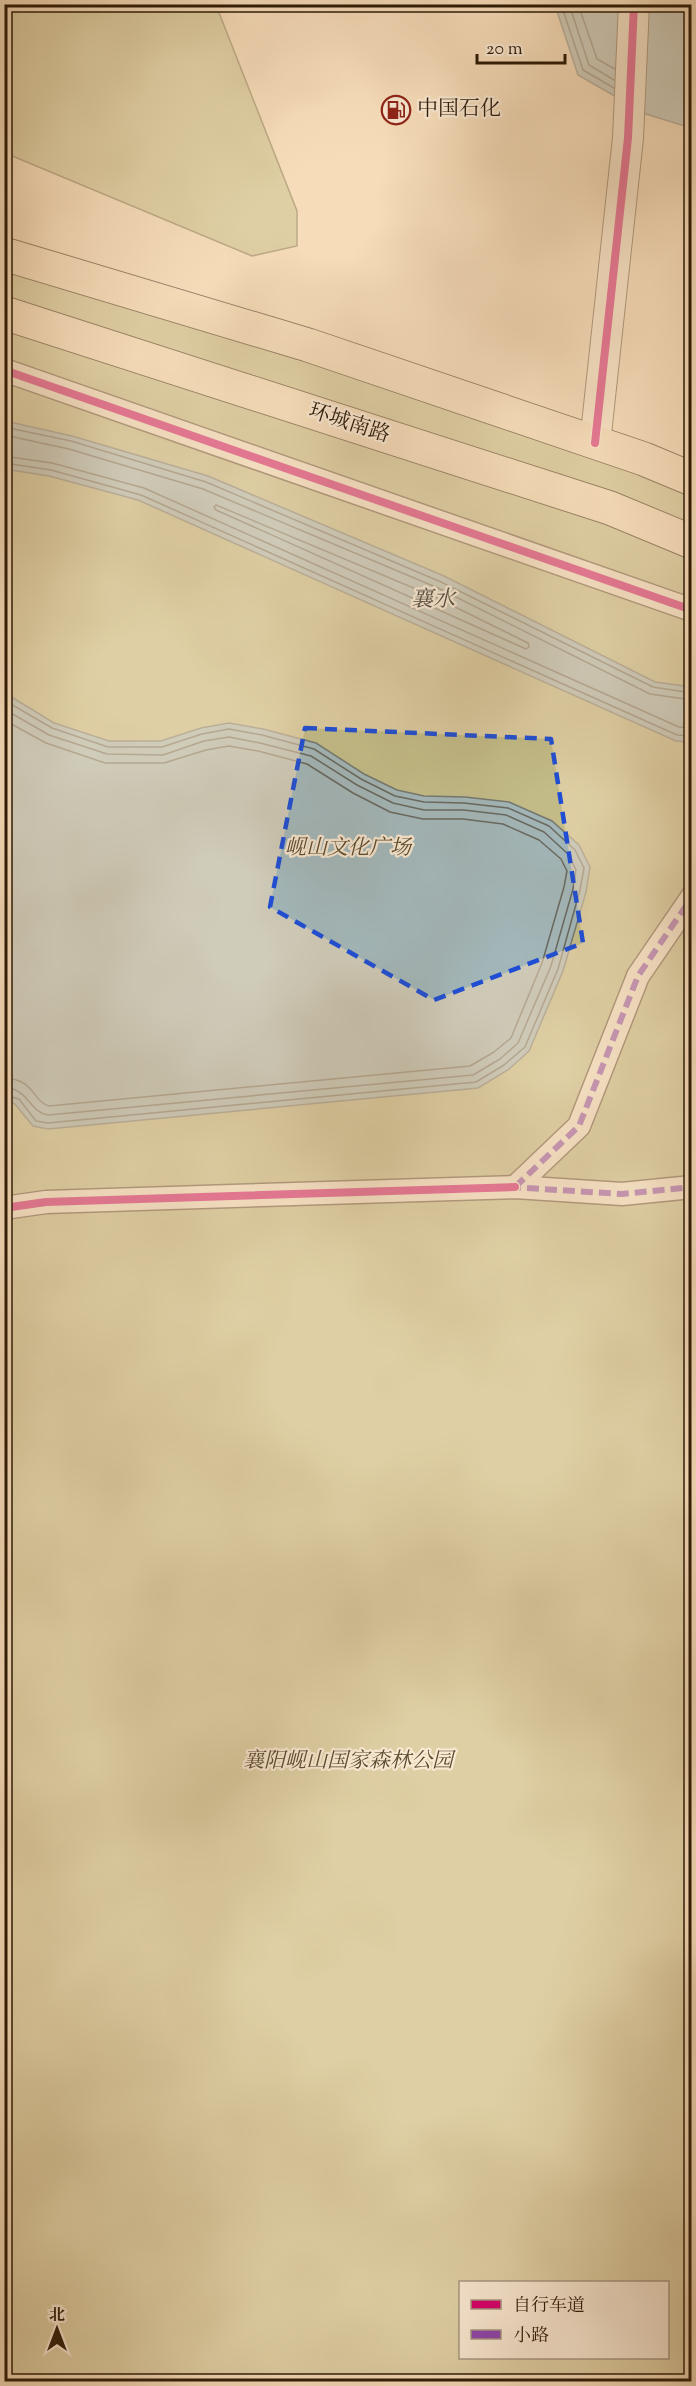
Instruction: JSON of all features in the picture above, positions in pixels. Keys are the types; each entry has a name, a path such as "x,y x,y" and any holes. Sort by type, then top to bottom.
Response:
{"highway":[{"path":"4,254 308,345 644,459 692,479"},
{"name":"环城南路","path":"4,313 610,508 692,542"}],"street":[{"path":"595,444 628,138 634,4"},
{"path":"4,370 692,610"},
{"path":"515,1187 579,1126 638,976 692,897"},
{"path":"4,1208 46,1202 515,1187 622,1194 692,1187"}],"highlighted area":[{"path":"305,728 551,739 583,943 434,1000 270,907"}],"green space":[{"path":"4,5 216,5 297,211 297,246 252,256 5,153"},
{"path":"4,254 691,479 691,2381 5,2381"}],"water":[{"path":"555,5 691,5 691,128 646,114 578,75"},
{"name":"襄水","path":"5,421 72,436 208,476 444,576 655,682 691,687 691,742 676,741 138,500 49,476 5,469"},
{"path":"5,693 54,723 109,741 161,741 201,728 229,723 263,729 316,743 364,774 397,790 424,796 465,797 509,802 552,821 579,845 590,867 586,892 563,971 529,1051 508,1070 478,1088 48,1129 33,1126 15,1104 5,1100"}],"marked path":[{"path":"515,1187 579,1126 638,976 692,897"},
{"path":"509,1187 622,1194 692,1187"}],"cycle path":[{"path":"595,443 628,138 634,4"},
{"path":"4,370 692,610"},
{"path":"4,1208 46,1202 515,1187"}],"place":[{"name":"中国石化","path":"396,110"}],"park label":[{"name":"岘山文化广场","path":"348,849"},
{"name":"襄阳岘山国家森林公园","path":"348,1762"}]}
